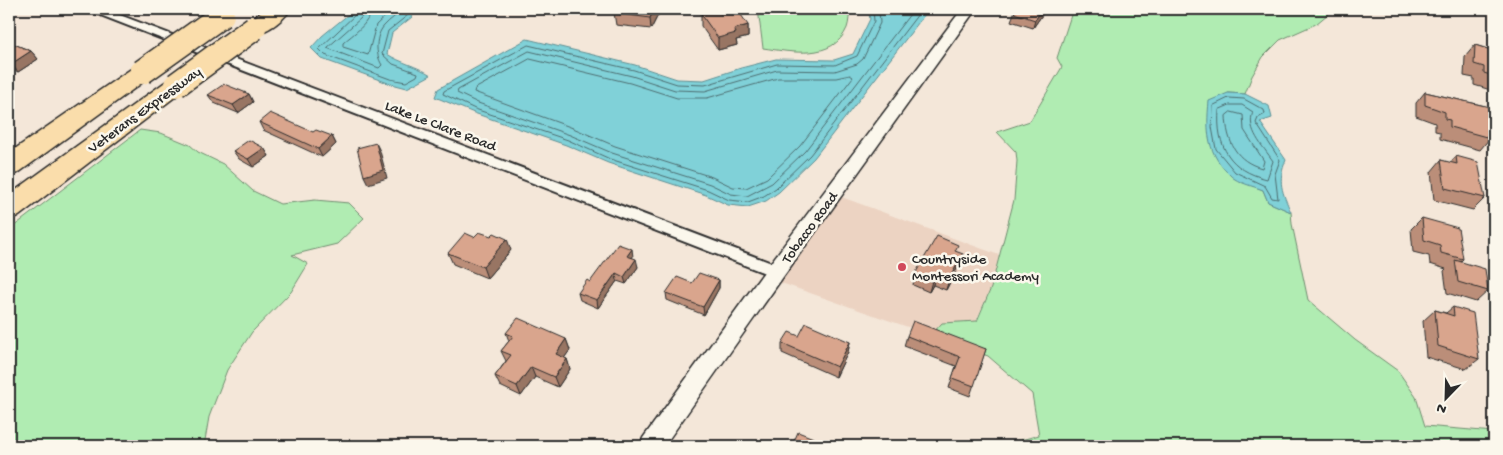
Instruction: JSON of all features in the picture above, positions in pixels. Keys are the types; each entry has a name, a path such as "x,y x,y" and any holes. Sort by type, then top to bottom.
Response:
{"highway":[{"name":"Veterans Expressway","path":"9,210 280,9"},
{"name":"Veterans Expressway","path":"9,166 229,11"}],"street":[{"name":"Lake Le Clare Road","path":"94,9 776,271"},
{"name":"Tobacco Road","path":"651,446 776,271 969,9"}],"shaded area":[{"path":"828,192 999,255 991,288 976,321 942,323 931,335 761,276"}],"green space":[{"path":"758,9 850,9 848,26 841,38 832,46 822,50 798,52 763,48"},
{"path":"1073,9 1334,9 1316,24 1280,40 1263,57 1252,76 1245,94 1228,93 1232,177 1263,190 1268,202 1291,212 1308,300 1355,340 1398,371 1416,397 1425,426 1494,432 1494,446 955,446 960,442 1007,444 1039,435 1032,394 988,356 931,335 942,323 977,321 991,288 1014,200 1016,152 997,132 1030,121 1062,67 1057,58"},
{"path":"140,130 161,133 190,145 198,152 223,164 253,191 280,204 315,200 349,203 364,218 337,244 292,255 308,264 291,292 252,332 227,370 209,417 204,446 9,446 9,230"}],"water":[{"path":"355,9 415,9 412,17 392,33 387,54 431,75 407,88 322,59 311,48 322,36"},
{"path":"868,9 929,9 814,158 779,192 766,201 748,207 728,205 706,195 608,163 566,145 474,113 435,97 438,89 527,39 635,65 677,79 704,80 776,59 834,60 853,54 870,19"},
{"path":"1228,93 1245,94 1269,106 1272,118 1260,122 1286,160 1281,180 1285,198 1291,212 1268,202 1263,190 1234,178 1223,168 1217,159 1208,133 1209,101"}],"building":[{"path":"616,9 654,9 650,18 614,13"},
{"path":"737,9 748,25 734,29 736,33 718,38 701,14 717,10 720,14"},
{"path":"1017,9 1043,9 1035,20 1014,13"},
{"path":"9,42 31,51 11,64 9,63"},
{"path":"1475,45 1494,51 1494,76 1484,73 1484,67 1474,64"},
{"path":"224,84 249,94 233,105 208,95"},
{"path":"1425,92 1494,108 1494,123 1489,122 1490,138 1450,127 1450,120 1445,119 1445,112 1425,105"},
{"path":"270,113 313,132 316,130 332,136 318,149 259,122"},
{"path":"249,140 264,148 248,159 233,151"},
{"path":"376,143 383,170 364,176 357,148"},
{"path":"1456,156 1478,162 1485,198 1445,188 1441,160 1457,164"},
{"path":"1422,218 1458,228 1463,259 1441,253 1440,245 1424,240"},
{"path":"479,232 491,236 494,233 507,239 483,267 448,253 465,233 474,237"},
{"path":"937,236 958,245 955,251 963,254 949,279 936,274 932,281 915,274"},
{"path":"618,244 632,249 627,256 636,259 624,277 616,273 597,300 578,293 587,280 590,282"},
{"path":"1455,260 1485,269 1488,291 1458,282"},
{"path":"699,273 719,280 703,307 666,293 677,277 692,283"},
{"path":"1453,307 1473,313 1479,359 1438,346 1435,310 1454,316"},
{"path":"518,318 566,339 556,354 567,359 554,377 531,367 517,386 495,376 511,355 501,351 513,336 506,333"},
{"path":"913,321 986,349 974,386 952,378 960,357 907,336"},
{"path":"806,323 850,342 837,367 782,343 789,332 799,336"},
{"path":"798,432 834,446 792,446"}],"place":[{"name":"Countryside Montessori Academy","path":"902,267"}]}
